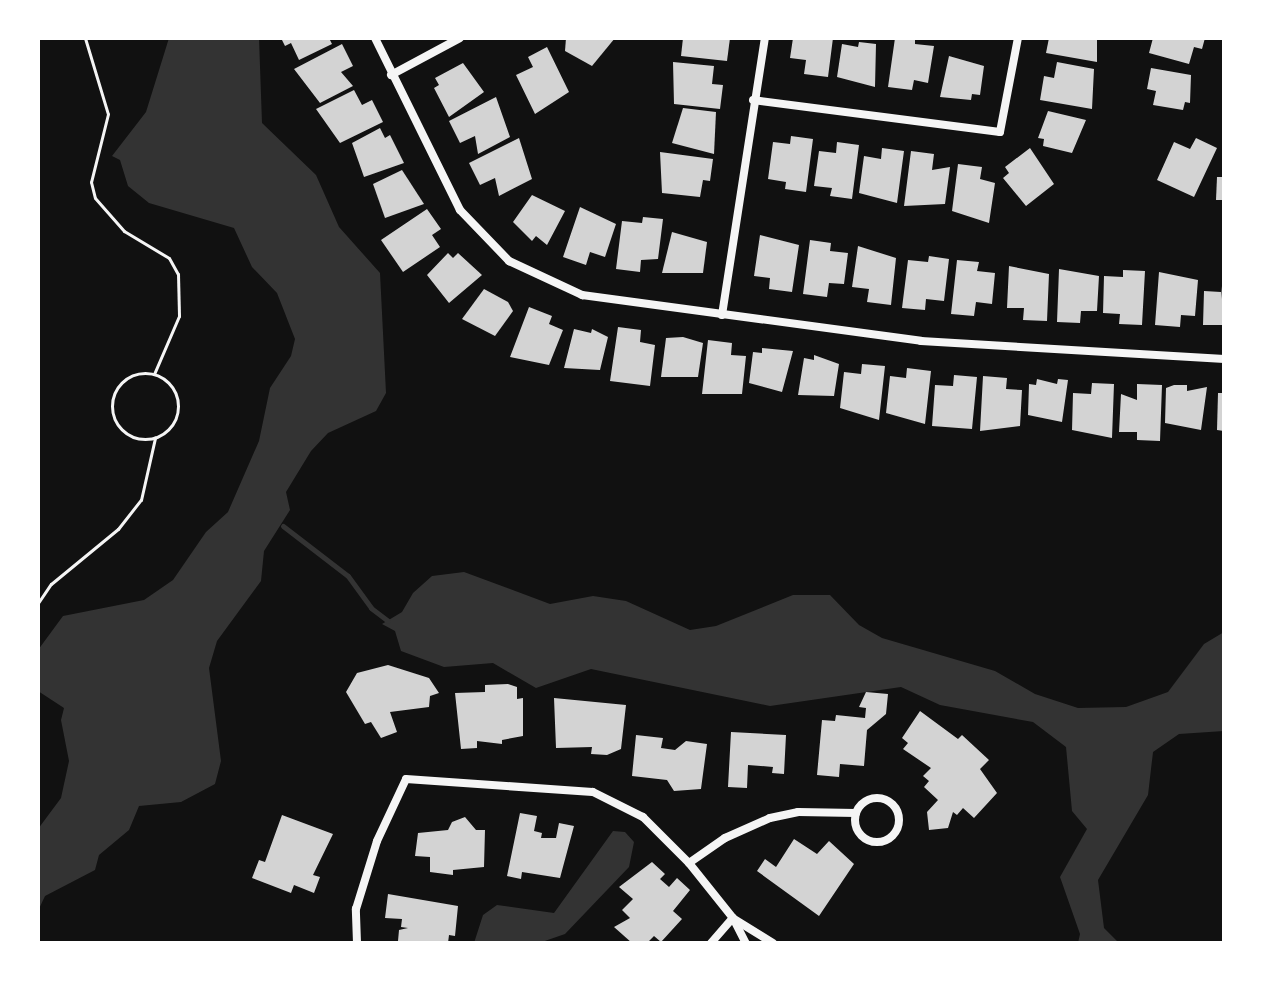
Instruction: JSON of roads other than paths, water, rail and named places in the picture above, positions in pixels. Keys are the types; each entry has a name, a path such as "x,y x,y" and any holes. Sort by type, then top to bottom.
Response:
{"street":[{"path":"375,38 460,210 509,261 582,295 921,341 1224,359"},
{"path":"391,75 460,38"},
{"path":"722,315 765,38"},
{"path":"753,100 1000,132 1018,38"},
{"path":"357,943 356,909 377,841 406,779 593,792 643,817 689,863 733,918 746,943"},
{"path":"885,799 899,814 898,828 881,841 867,839 857,828 856,813 864,802 885,799"},
{"path":"689,863 725,838 770,818 798,812 856,813"},
{"path":"711,943 733,918"},
{"path":"733,918 773,943"}],"waterway":[{"path":"283,526 348,576 371,608 388,621"}]}
